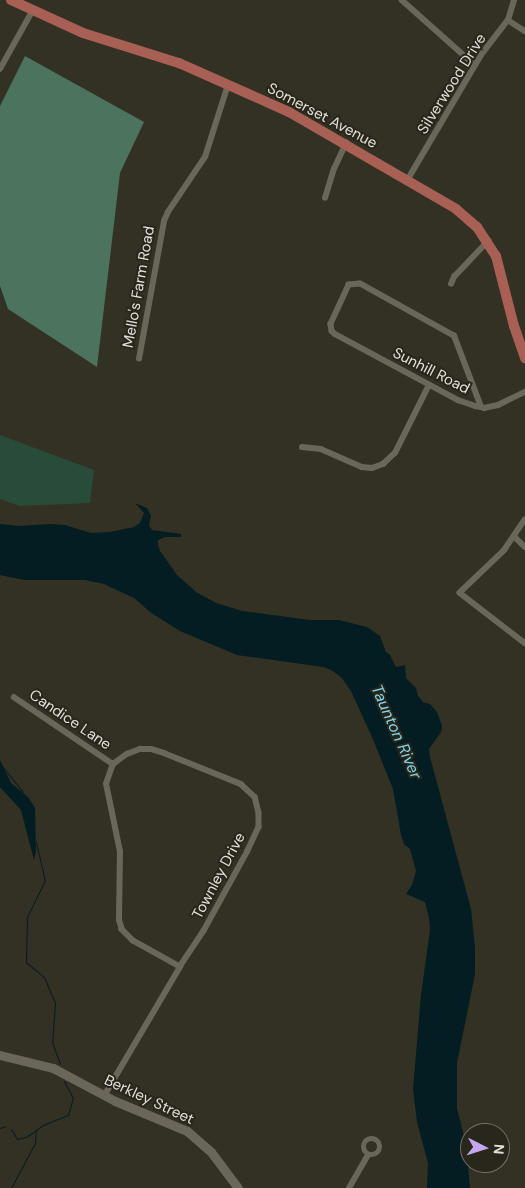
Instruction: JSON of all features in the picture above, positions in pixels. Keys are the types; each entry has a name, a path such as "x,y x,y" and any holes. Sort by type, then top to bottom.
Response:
{"main road":[{"name":"Somerset Avenue","path":"11,0 83,33 179,63 297,116 346,143 464,214 488,241 499,264 512,319 525,358"},
{"name":"Berkley Street","path":"0,1055 53,1068 104,1096 174,1124 192,1134 215,1156 238,1188"}],"street":[{"path":"402,0 475,65"},
{"name":"Silverwood Drive","path":"408,180 475,65 508,20 514,0"},
{"path":"0,69 33,10"},
{"path":"508,20 525,31"},
{"name":"Mello's Farm Road","path":"139,359 164,221 205,157 228,85"},
{"path":"326,198 334,170 346,143"},
{"path":"451,284 454,276 488,241"},
{"name":"Sunhill Road","path":"481,407 454,336 360,284 354,283 348,287 332,320 331,329 335,334 458,400 481,407 498,405 525,392"},
{"path":"302,447 321,449 362,467 372,468 383,464 395,453 429,384"},
{"path":"525,520 515,537 460,596 525,643"},
{"path":"515,537 525,547"},
{"name":"Candice Lane","path":"14,697 113,764"},
{"name":"Townley Drive","path":"104,1096 180,967 204,931 260,823 258,808 252,793 240,784 157,750 133,751 113,764"},
{"path":"113,764 106,790 120,852 120,926 139,945 180,967"},
{"path":"349,1188 368,1155"}],"green space":[{"path":"25,56 144,122 120,173 97,367 8,309 0,286 0,106"},
{"path":"0,435 94,470 90,503 19,506 0,499"}],"water":[{"name":"Taunton River","path":"135,503 147,508 151,516 149,525 152,530 181,534 181,537 165,537 158,540 158,544 160,551 177,575 196,592 216,603 242,611 310,620 339,620 367,627 380,636 386,652 390,655 396,667 405,665 406,678 416,688 418,696 423,702 430,704 437,712 442,726 441,732 429,749 430,757 471,909 475,947 475,974 457,1063 457,1108 461,1123 460,1173 469,1173 470,1188 427,1188 428,1163 417,1122 413,1089 421,995 430,930 429,918 425,902 406,894 412,885 416,871 410,849 404,844 401,835 393,789 351,691 341,677 323,667 237,655 180,631 150,612 134,598 104,584 85,580 24,580 0,575 0,524 19,526 65,525 91,533 110,532 134,527 140,523 144,513"},
{"path":"0,760 11,783 28,797 35,808 36,851 34,860 21,810 0,787"}],"waterway":[{"path":"2,766 23,792"},
{"path":"36,842 45,880 27,917 26,962 44,977 55,1003 52,1042 60,1064"},
{"path":"11,1188 35,1143 36,1130 43,1125 68,1115 73,1098 64,1081"},
{"path":"0,1128 6,1126"},
{"path":"11,1129 17,1139 26,1137 35,1131"}]}
